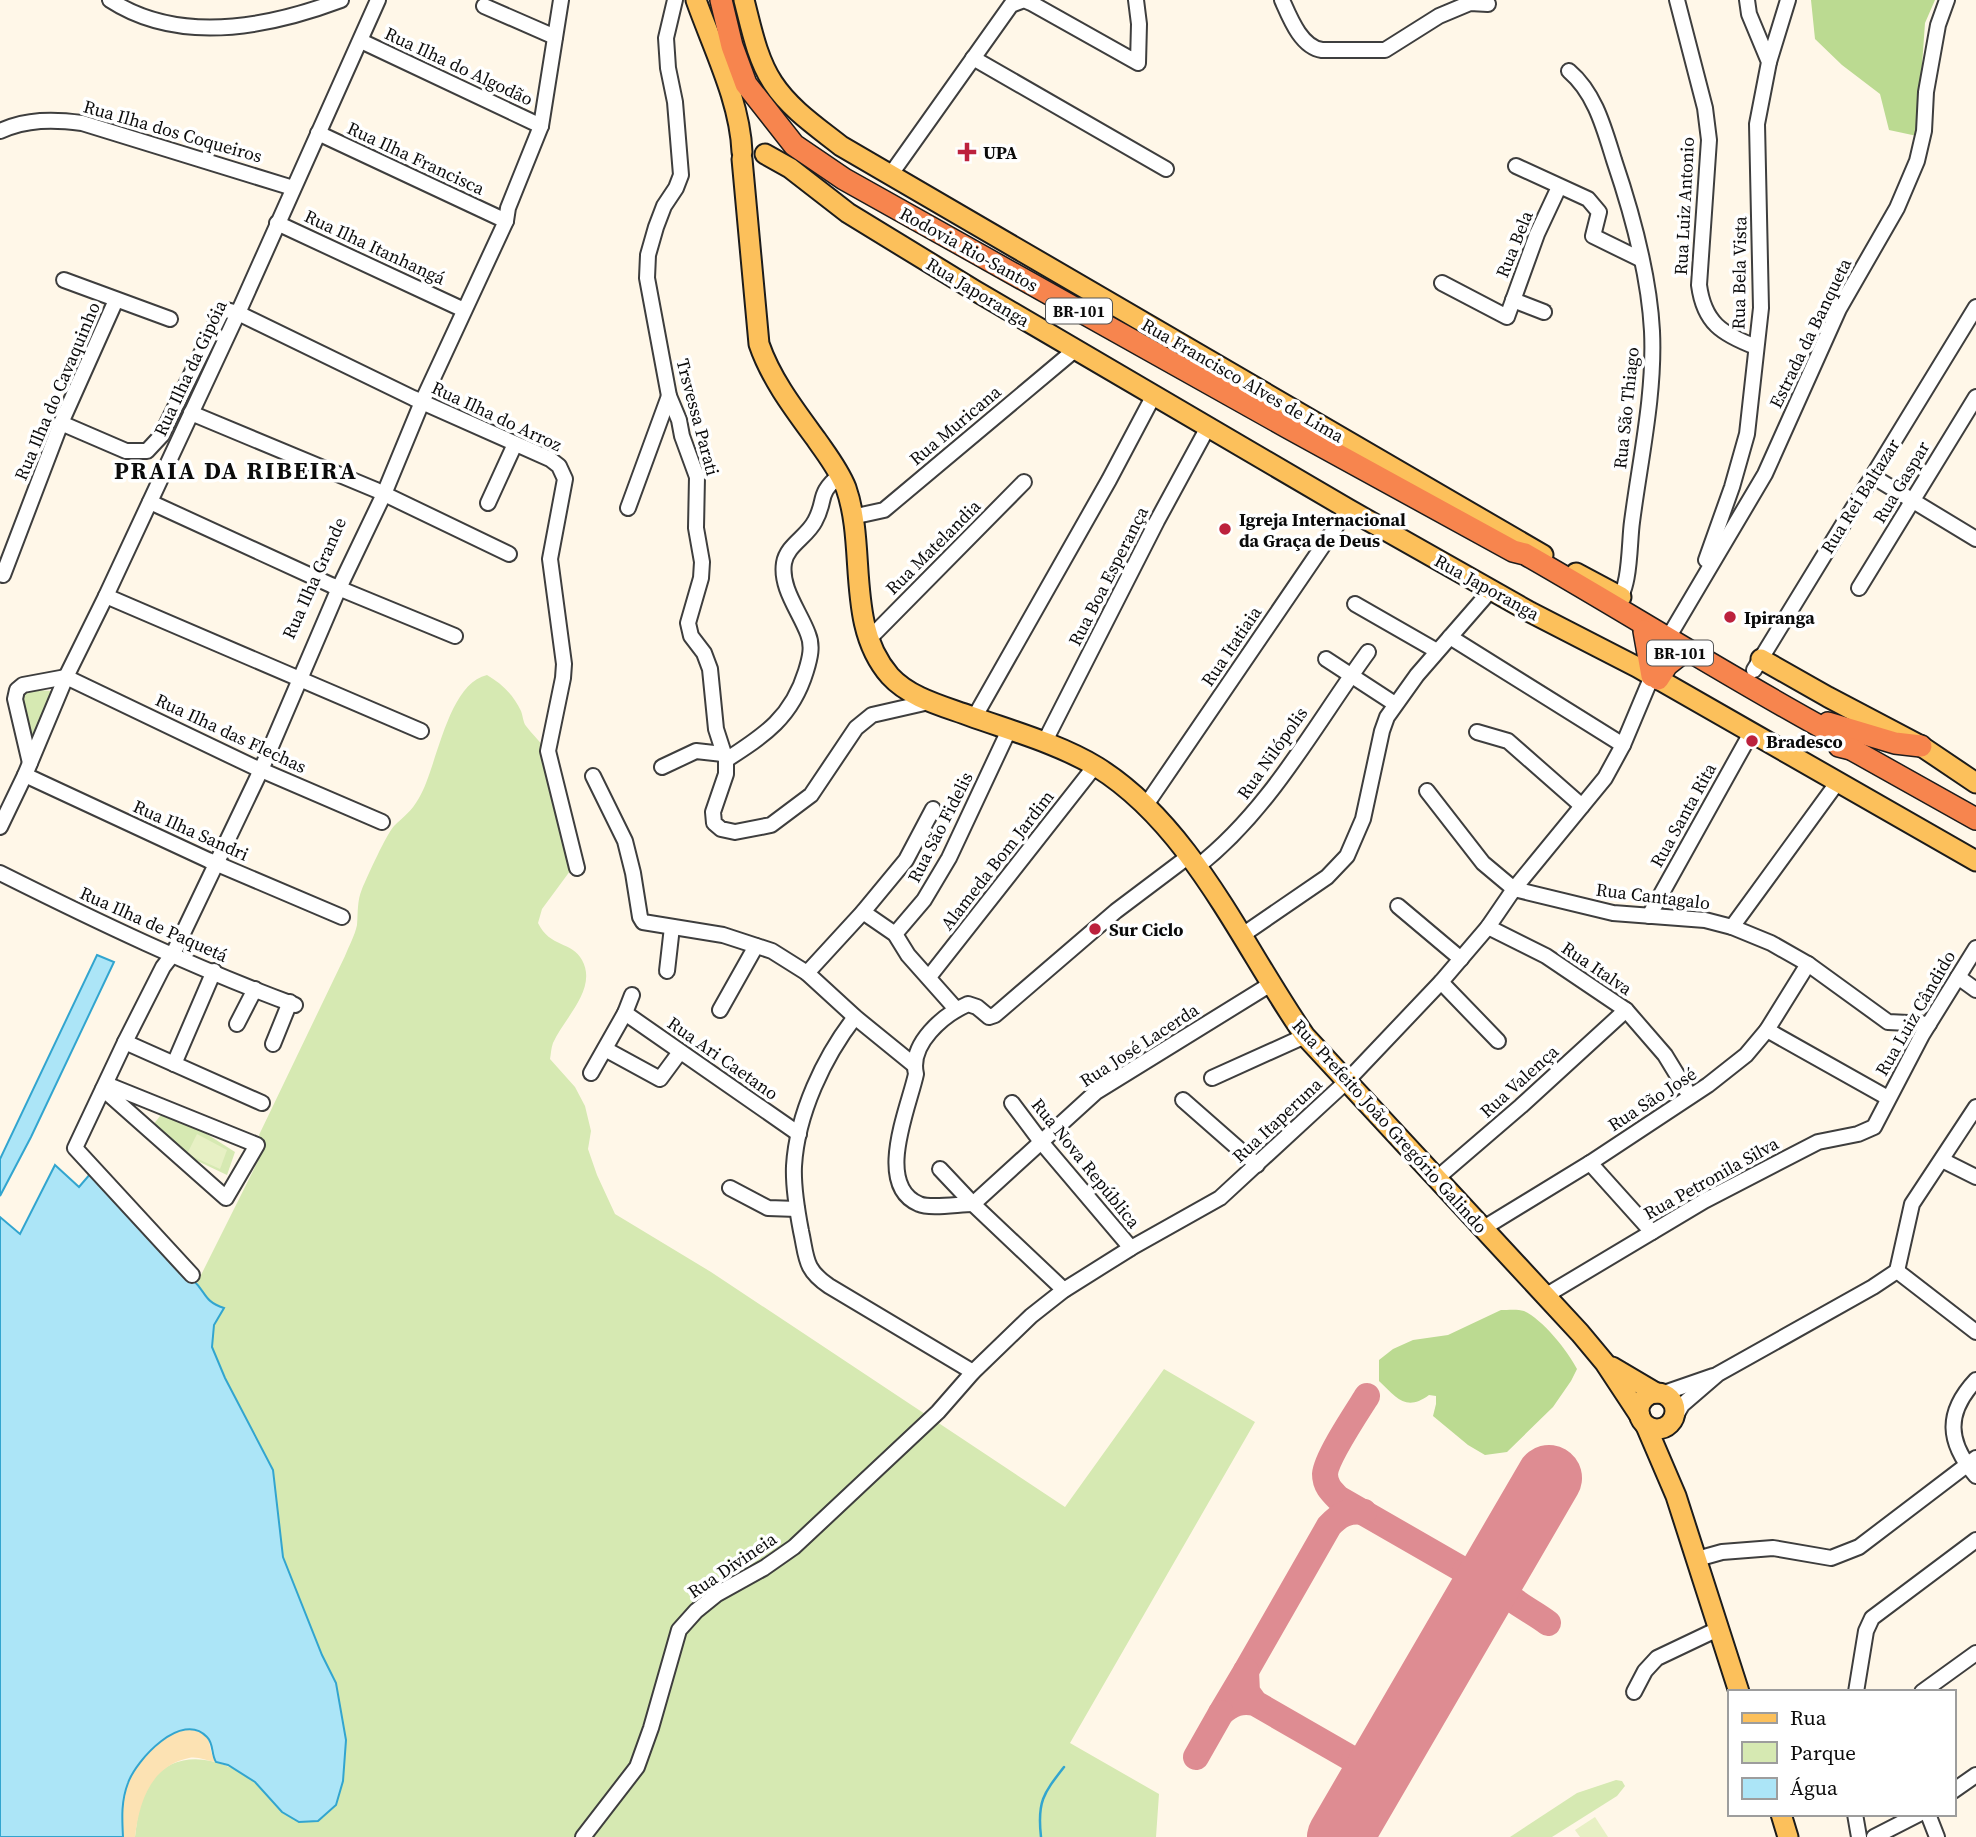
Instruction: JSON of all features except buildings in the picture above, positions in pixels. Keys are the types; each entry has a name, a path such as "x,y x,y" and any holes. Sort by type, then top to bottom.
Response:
{"highway":[{"name":"Rodovia Rio-Santos","path":"721,0 732,46 746,84 794,145 844,179 1513,551 1525,554 1618,601 1646,628"},
{"name":"Rodovia Rio-Santos","path":"1513,551 1522,561 1646,628 1752,673 1771,701 1843,739 1851,749"},
{"path":"1646,628 1649,670 1667,664 1674,640"},
{"name":"Rodovia Rio-Santos","path":"1674,640 1836,745 1851,749 1976,819"},
{"path":"1793,712 1895,743 1921,746"}],"main road":[{"path":"696,0 752,161"},
{"name":"Rua Francisco Alves de Lima","path":"744,0 756,46 772,82 801,115 841,146 1551,559 1618,601"},
{"name":"Rua Japoranga","path":"752,161 790,168 848,213 1348,509 1492,590 1649,670 1751,733 1976,861"},
{"name":"Rua Prefeito João Gregório Galindo","path":"752,161 759,344 769,370 846,488 863,614 877,658 893,680 929,702 1044,743 1095,766 1146,805 1193,862 1305,1036 1605,1363 1643,1421 1672,1486 1738,1690"},
{"path":"1752,673 1921,746 1976,783"},
{"name":"Rua Prefeito João Gregório Galindo","path":"1605,1363 1668,1397 1675,1405 1666,1442 1672,1486"},
{"path":"1659,1393 1643,1401 1643,1421 1658,1430 1672,1422"},
{"path":"1780,1816 1785,1836"}],"street":[{"path":"110,0 157,20 218,29 267,23 341,0"},
{"name":"Rua Ilha da Gipóia","path":"0,827 66,677 238,313 378,0"},
{"name":"Rua Ilha Grande","path":"192,1275 75,1148 258,768 335,586 504,215 541,126 561,0"},
{"name":"Trsvessa Parati","path":"675,0 666,38 668,68 676,102 681,174 656,227 648,255 648,278 669,396 697,477 696,528 702,562 699,586 688,623 691,636 704,653 710,669 716,729 724,757 726,774 713,812 714,823 721,829 736,832 771,825 811,795 856,728 872,715 929,702"},
{"path":"891,174 1011,5 1024,0 1138,63 1139,24 1136,0"},
{"path":"1282,0 1304,40 1313,49 1322,51 1385,50 1439,16 1470,4 1488,4"},
{"name":"Rua Luiz Antonio","path":"1677,0 1705,108 1709,140 1699,285 1702,303 1713,323 1728,337 1756,347"},
{"path":"1747,0 1749,14 1769,62"},
{"name":"Rua Bela Vista","path":"1698,586 1732,487 1746,434 1761,308 1757,124 1769,62 1788,0"},
{"name":"Estrada da Banqueta","path":"1674,640 1698,586 1765,474 1839,309 1902,196 1917,161 1924,131 1926,92 1938,25 1947,0"},
{"path":"484,6 555,37"},
{"name":"Rua Ilha do Algodão","path":"361,41 541,126"},
{"path":"973,58 1166,169"},
{"name":"Rua São Thiago","path":"1569,71 1581,82 1592,99 1602,125 1623,187 1649,291 1651,382 1629,561 1618,601"},
{"name":"Rua Ilha dos Coqueiros","path":"0,131 15,124 50,119 82,123 293,188"},
{"name":"Rua Ilha Francisca","path":"318,133 504,215"},
{"path":"1516,166 1588,200 1599,212 1593,236 1640,260"},
{"name":"Rua Bela","path":"1442,283 1507,317 1537,234 1559,187"},
{"name":"Rua Ilha Itanhangá","path":"277,223 460,308"},
{"path":"64,280 170,319"},
{"name":"Rua Ilha do Cavaquinho","path":"4,575 61,423 116,300"},
{"path":"1513,300 1544,312"},
{"name":"Rua Rei Baltazar","path":"1752,673 1976,307"},
{"path":"61,423 126,451 147,451 161,436 221,313 226,310 238,313"},
{"name":"Rua Ilha do Arroz","path":"238,313 418,400 550,459 559,466 565,479 550,559 564,664 548,751 576,868"},
{"name":"Rua Muricana","path":"852,517 884,510 1076,349"},
{"path":"974,718 1154,395"},
{"path":"628,508 669,396"},
{"name":"Rua Gaspar","path":"1859,588 1976,397"},
{"path":"191,413 380,492 509,554"},
{"name":"Rua Boa Esperança","path":"1044,743 1208,427"},
{"path":"488,503 515,443"},
{"path":"662,767 696,751 724,757 762,736 777,723 796,699 810,654 809,637 786,586 784,560 790,549 808,533 817,519 824,490 840,475"},
{"path":"1872,476 1976,539"},
{"name":"Rua Matelandia","path":"869,639 1024,482"},
{"path":"150,502 335,586 455,636"},
{"name":"Rua Itatiaia","path":"1146,805 1348,509"},
{"path":"1241,936 1327,877 1347,856 1363,819 1382,731 1395,704 1437,651 1492,590"},
{"path":"106,596 421,731"},
{"path":"1355,604 1437,651"},
{"path":"1450,637 1623,745"},
{"name":"Rua Nilópolis","path":"956,1009 968,1004 977,1007 989,1017 995,1015 1116,911 1193,862 1217,851 1259,808 1368,652"},
{"path":"1326,659 1395,704"},
{"name":"Rua Itaperuna","path":"973,1371 1031,1316 1064,1290 1131,1248 1220,1198 1347,1081 1488,928 1514,889 1605,778 1623,745 1649,670"},
{"path":"27,769 15,699 17,690 23,685 66,677"},
{"name":"Rua Ilha das Flechas","path":"66,677 258,768 382,822"},
{"name":"Rua São Fidelis","path":"895,934 924,900 948,858 1009,730"},
{"path":"1477,732 1508,741 1582,806"},
{"name":"Rua Santa Rita","path":"1649,916 1751,733"},
{"name":"Alameda Bom Jardim","path":"929,977 1095,766"},
{"name":"Rua Ilha Sandri","path":"27,769 212,861 342,916"},
{"path":"593,776 625,841 643,922 723,935 788,960 807,973 914,1065"},
{"path":"1732,927 1838,783"},
{"path":"1427,791 1483,863 1514,889"},
{"path":"807,973 906,860 933,809"},
{"name":"Rua Ilha de Paquetá","path":"0,873 72,909 293,1003 273,1044"},
{"name":"Rua Cantagalo","path":"1514,889 1614,914 1705,920 1732,927 1771,943 1808,964 1888,1022 1930,1024"},
{"path":"1398,906 1461,959"},
{"path":"863,912 895,934 908,955 956,1009 930,1034 920,1048 914,1065 916,1074 895,1160 898,1178 906,1195 919,1205 973,1204"},
{"path":"667,971 673,927"},
{"name":"Rua Italva","path":"1488,928 1546,957 1626,1010 1665,1055 1690,1096"},
{"path":"720,1010 756,946"},
{"name":"Rua Luiz Cândido","path":"1888,1098 1976,948"},
{"name":"Rua São José","path":"1482,1229 1590,1163 1708,1085 1746,1055 1768,1030 1808,964"},
{"path":"174,1064 214,971"},
{"path":"1958,977 1976,990"},
{"path":"1441,982 1498,1041"},
{"name":"Rua José Lacerda","path":"973,1204 1096,1092 1271,984"},
{"path":"237,1024 255,989"},
{"path":"592,1073 632,995"},
{"name":"Rua Valença","path":"1436,1179 1626,1010"},
{"name":"Rua Ari Caetano","path":"625,1013 799,1134"},
{"path":"855,1017 831,1054 799,1134 794,1167 797,1209 808,1267 820,1279 973,1371"},
{"path":"1768,1030 1888,1098"},
{"path":"1212,1078 1305,1036"},
{"path":"125,1042 262,1103"},
{"path":"605,1049 660,1079 680,1052"},
{"path":"104,1086 257,1144 226,1198 104,1086"},
{"name":"Rua Petronila Silva","path":"1545,1296 1704,1201 1818,1142 1874,1128 1888,1098"},
{"path":"1183,1100 1257,1165"},
{"name":"Rua Nova República","path":"1012,1103 1042,1143 1131,1248"},
{"path":"1672,1422 1682,1405 1718,1374 1873,1287 1896,1271 1912,1204 1976,1107"},
{"path":"1942,1160 1976,1177"},
{"path":"1590,1163 1652,1232"},
{"path":"940,1169 1064,1290"},
{"path":"730,1188 768,1208 797,1209"},
{"path":"1896,1271 1976,1332"},
{"name":"Rua Divineia","path":"583,1837 637,1767 679,1630 696,1611 717,1594 764,1568 793,1547 929,1420 973,1371"},
{"path":"1659,1393 1718,1374"},
{"path":"1697,1559 1722,1552 1773,1548 1831,1558 1859,1547 1973,1466 1958,1447 1953,1423 1955,1409 1964,1392 1976,1380"},
{"path":"1856,1690 1866,1631 1872,1618 1976,1541"},
{"path":"1634,1692 1644,1671 1657,1658 1718,1629"},
{"path":"1925,1690 1976,1653"},
{"path":"1955,1790 1976,1775"},
{"path":"1855,1816 1859,1837"},
{"path":"1874,1837 1915,1816"},
{"path":"1929,1816 1937,1837"}],"green space":[{"path":"1811,0 1935,0 1925,23 1917,136 1889,130 1880,94 1842,65 1815,39"},
{"path":"487,675 511,695 525,724 544,748 573,867 542,909 538,923 549,937 578,954 586,971 583,992 553,1043 550,1059 575,1087 585,1106 591,1131 588,1149 615,1214 711,1272 1065,1507 1164,1369 1255,1422 1070,1743 1159,1794 1156,1837 135,1837 141,1804 149,1785 159,1773 184,1760 212,1761 240,1772 256,1783 282,1812 336,1683 282,1557 273,1470 225,1378 212,1347 214,1325 210,1303 197,1283 258,1161 263,1145 259,1135 352,940 357,925 360,893 377,856 394,826 419,798 445,729 462,694 473,682"},
{"path":"20,689 52,691 31,750"},
{"path":"165,1114 188,1122 235,1152 227,1175 189,1157 153,1125"},
{"path":"197,1134 227,1150 220,1169 187,1154"},
{"path":"1501,1310 1522,1310 1539,1321 1554,1336 1577,1369 1553,1407 1507,1452 1485,1455 1468,1445 1433,1416 1436,1396 1429,1395 1408,1403 1391,1393 1379,1381 1379,1360 1393,1349 1413,1340 1448,1335"},
{"path":"1616,1780 1622,1781 1625,1786 1617,1796 1552,1837 1510,1837 1577,1793"},
{"path":"1595,1817 1608,1837 1580,1837 1575,1830"}],"sand":[{"path":"185,1729 206,1736 216,1762 192,1758 176,1762 165,1769 149,1788 144,1799 135,1837 123,1837 124,1792 135,1768 162,1740"}],"water":[{"path":"97,955 114,962 0,1196 0,1159"},
{"path":"55,1165 79,1187 91,1173 209,1299 224,1308 214,1325 212,1347 225,1378 273,1470 283,1557 336,1683 346,1740 343,1781 336,1805 318,1821 299,1822 282,1812 255,1782 228,1765 216,1762 207,1737 197,1730 185,1730 161,1741 133,1773 123,1803 123,1837 0,1837 0,1217 20,1234"}],"waterway":[{"path":"1041,1837 1040,1815 1043,1799 1064,1767"}],"taxiway":[{"path":"1367,1396 1331,1457 1325,1474 1329,1488 1338,1498 1465,1571"},
{"path":"1246,1671 1329,1526 1344,1514 1364,1512"},
{"path":"1501,1560 1500,1583 1505,1591 1548,1623"},
{"path":"1475,1606 1475,1587 1465,1571 1480,1573"},
{"path":"1255,1703 1236,1704 1221,1713 1246,1671 1247,1692 1255,1703 1354,1760"},
{"path":"1196,1757 1221,1713"},
{"path":"1363,1798 1365,1779 1354,1760 1375,1760 1392,1748"}],"runway":[{"path":"1340,1837 1549,1478"}],"place":[{"name":"UPA","path":"967,152"},
{"name":"Igreja Internacional da Graça de Deus","path":"1225,529"},
{"name":"Ipiranga","path":"1730,617"},
{"name":"Bradesco","path":"1752,741"},
{"name":"Sur Ciclo","path":"1095,929"}],"district":[{"name":"PRAIA DA RIBEIRA","path":"236,470"}]}
